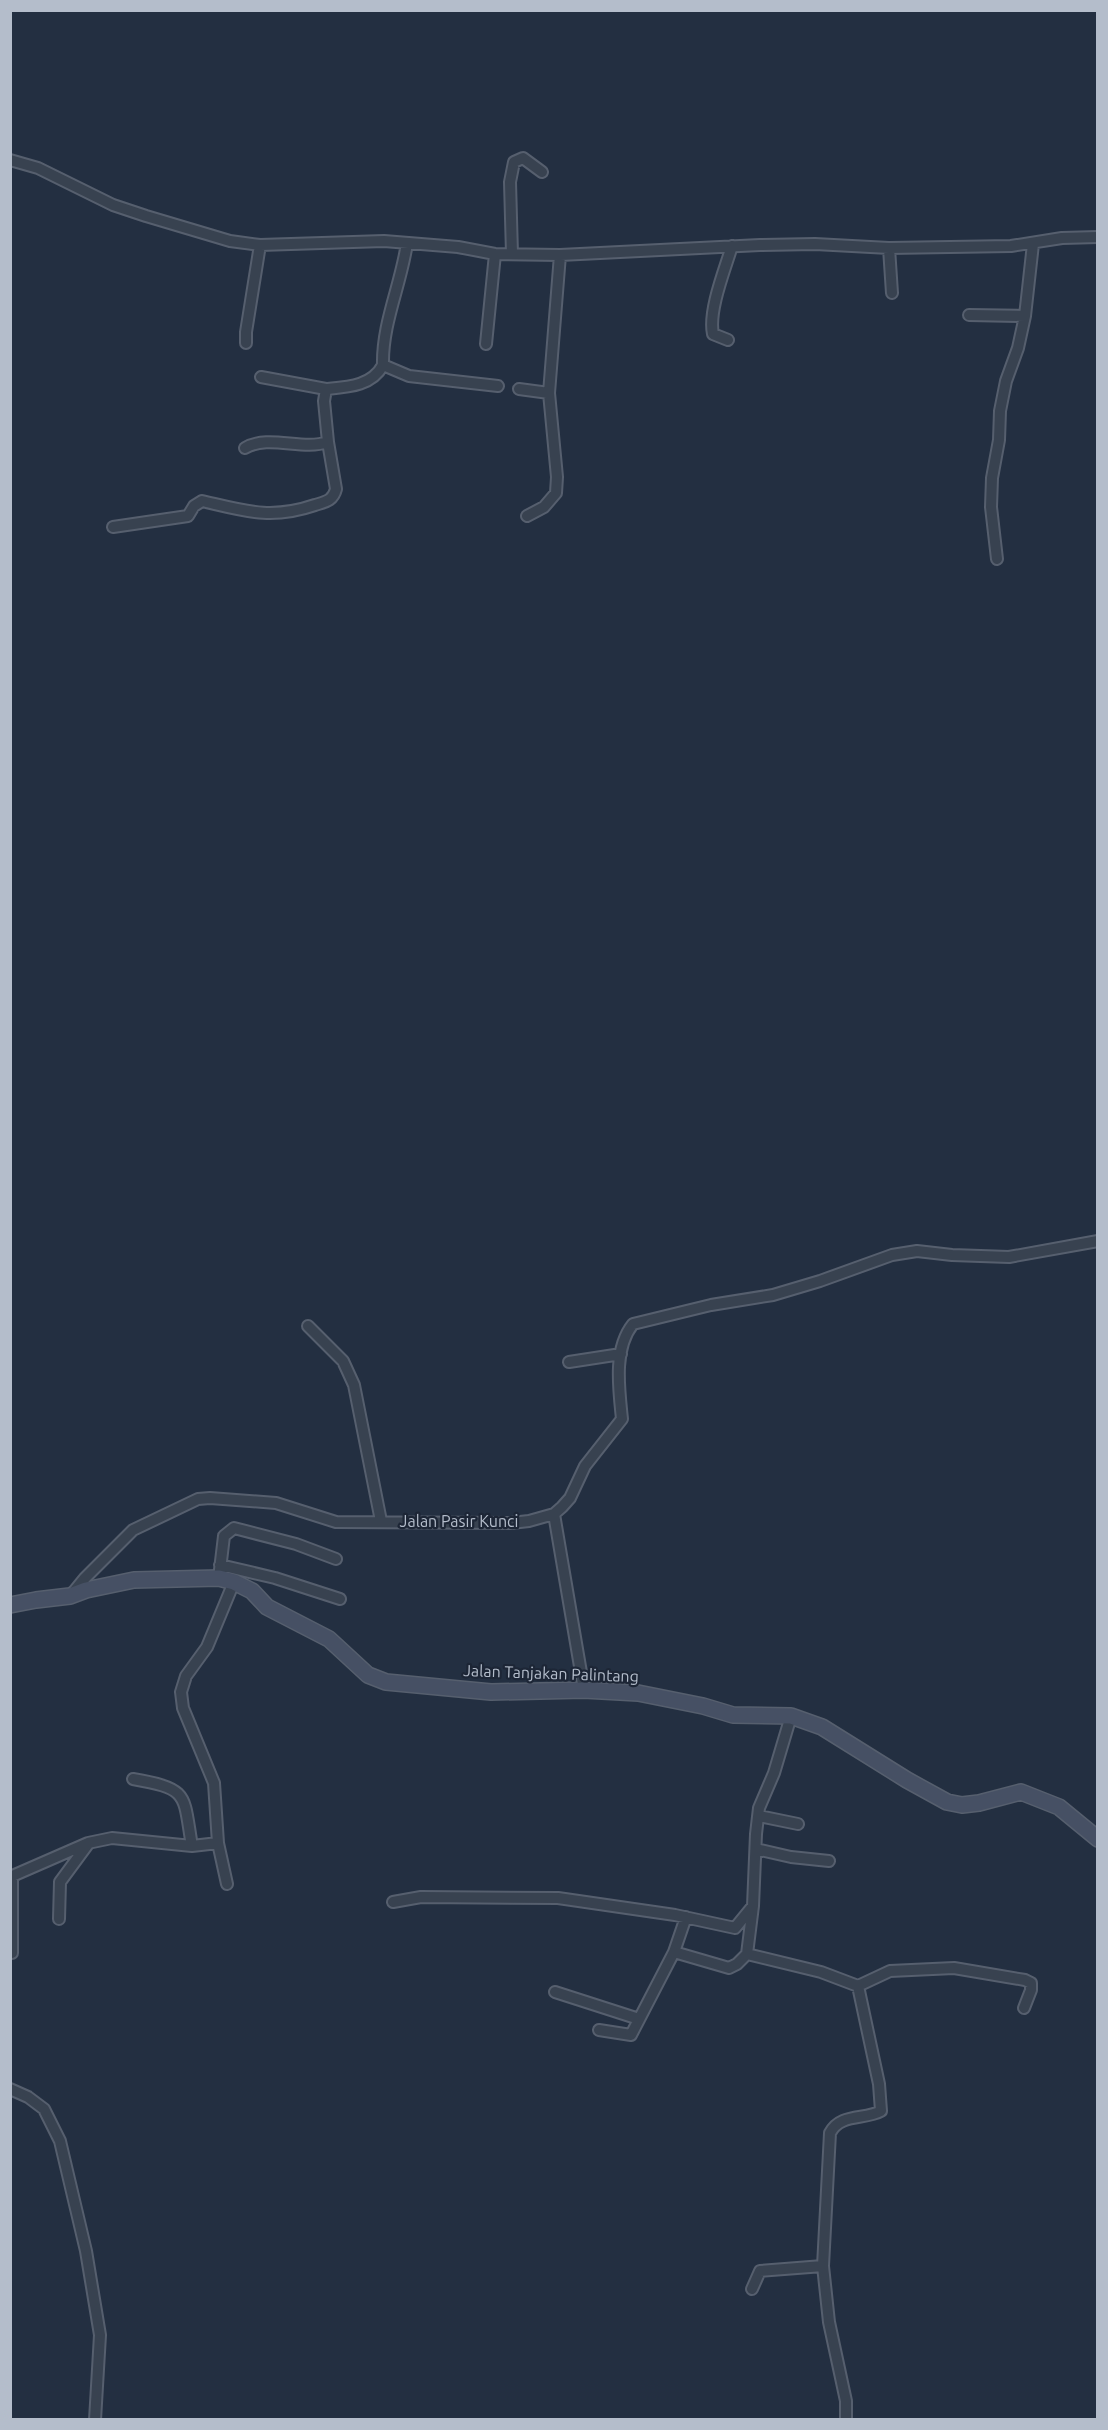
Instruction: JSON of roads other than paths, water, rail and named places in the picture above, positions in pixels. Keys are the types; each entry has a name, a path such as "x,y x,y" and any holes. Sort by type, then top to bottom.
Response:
{"street":[{"path":"512,254 510,182 514,162 523,158 542,172"},
{"path":"10,160 38,168 113,205 230,241 260,245 384,241 458,246 495,254 560,255 815,244 889,248 962,247 1033,244 1062,238 1098,237"},
{"path":"261,377 326,389 362,384 378,374 383,365 386,326 403,271 407,243"},
{"path":"997,559 991,507 992,478 1006,381 1018,348 1025,316 1033,244"},
{"path":"246,343 260,245"},
{"path":"728,340 713,334 712,328 732,246"},
{"path":"889,248 892,293"},
{"path":"486,344 495,254"},
{"path":"527,516 544,507 556,493 557,477 549,393 560,255"},
{"path":"969,315 1025,316"},
{"path":"383,365 409,376 498,386"},
{"path":"113,527 188,516 194,506 202,501 255,513 273,514 293,512 329,500 334,496 336,489 328,442 324,401 326,389"},
{"path":"519,389 549,393"},
{"path":"245,448 256,443 314,446 328,442"},
{"path":"584,1690 554,1514 570,1498 585,1466 622,1419 621,1354 628,1329 633,1324 642,1320 773,1295 892,1255 917,1251 1010,1257 1098,1241"},
{"path":"308,1326 343,1361 354,1385 381,1521"},
{"path":"569,1362 621,1354"},
{"name":"Jalan Pasir Kunci","path":"70,1596 133,1530 198,1499 276,1503 336,1522 511,1523 554,1514"},
{"path":"226,1884 218,1843 214,1782 183,1708 181,1692 186,1676 207,1647 224,1575 224,1536 234,1528 296,1544 336,1559"},
{"path":"10,1605 70,1596 86,1590 134,1580 224,1575 281,1580 340,1599"},
{"name":"Jalan Tanjakan Palintang","path":"224,1575 252,1591 267,1607 329,1639 368,1675 386,1682 491,1692 584,1690 646,1694 733,1715 791,1716 822,1727 947,1802 979,1803 1021,1792 1059,1807 1098,1839"},
{"path":"674,1952 729,1968 747,1954 753,1906 759,1808 774,1773 791,1716"},
{"path":"133,1779 159,1784 179,1793 186,1807 192,1846"},
{"path":"759,1816 798,1824"},
{"path":"12,1953 11,1876 88,1843 112,1838 192,1846 218,1843"},
{"path":"59,1918 60,1882 88,1843"},
{"path":"756,1849 790,1857 829,1861"},
{"path":"393,1902 421,1897 500,1900 558,1898 686,1917 735,1928 753,1906"},
{"path":"598,2030 631,2035 674,1952 686,1917"},
{"path":"747,1954 821,1972 858,1986 890,1971 954,1968 1025,1980 1031,1983 1031,1989 1024,2008"},
{"path":"846,2420 846,2401 829,2322 823,2266 830,2133 840,2122 881,2111 879,2084 858,1986"},
{"path":"555,1992 639,2019"},
{"path":"10,2089 28,2097 45,2109 60,2142 86,2251 100,2335 95,2420"},
{"path":"752,2289 760,2271 823,2266"}]}
